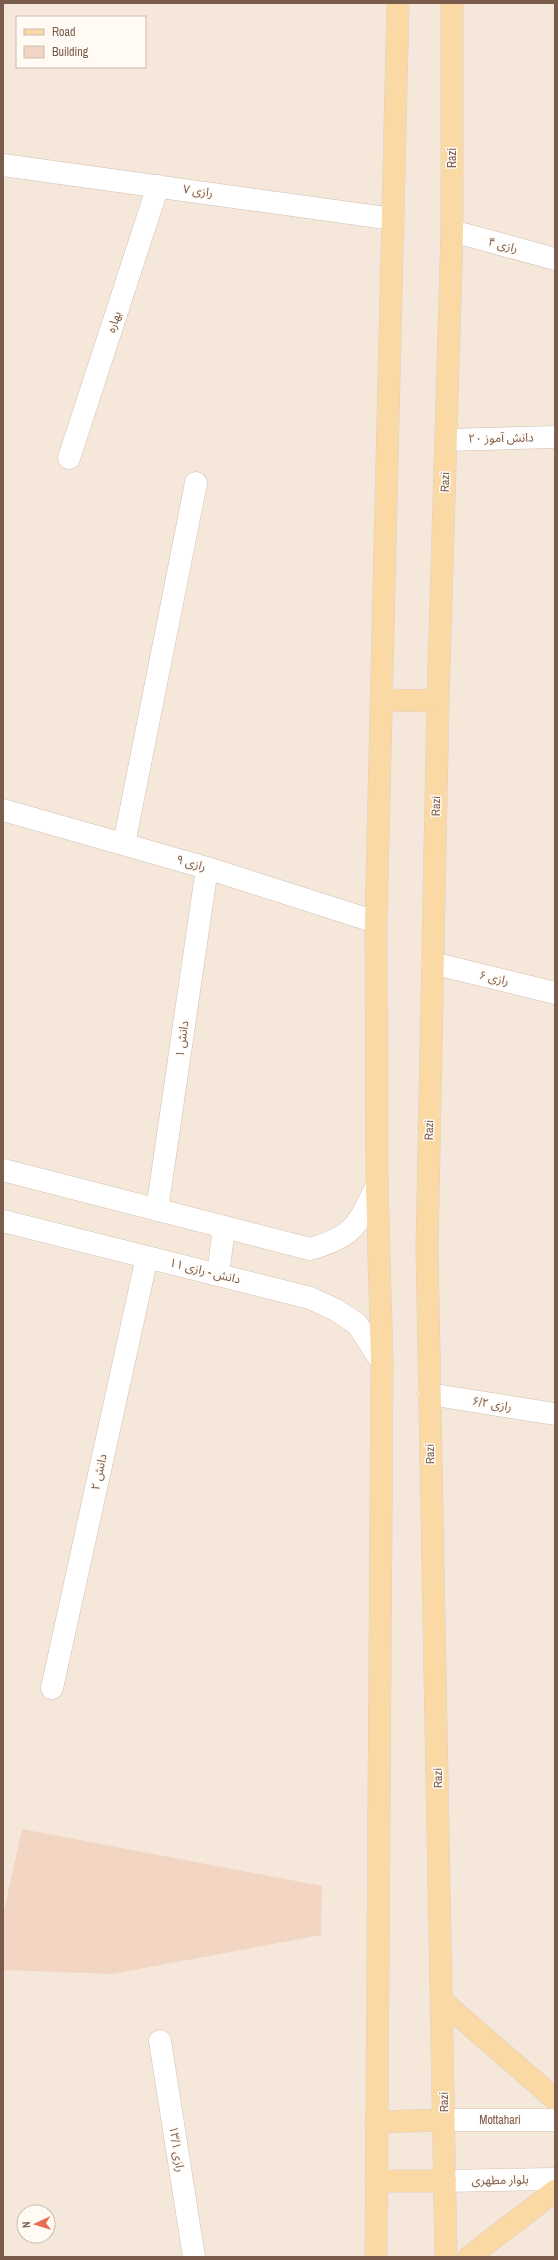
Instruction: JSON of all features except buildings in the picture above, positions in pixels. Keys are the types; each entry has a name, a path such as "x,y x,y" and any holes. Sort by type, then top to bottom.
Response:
{"main road":[{"path":"376,2257 382,1362 377,1185 376,922 398,3"},
{"name":"Razi","path":"446,2257 446,2181 427,1248 438,702 447,440 452,231 452,3"},
{"path":"382,700 438,702"},
{"path":"442,2002 555,2099"},
{"path":"376,2122 444,2120"},
{"path":"376,2181 446,2181"},
{"path":"469,2257 555,2191"}],"street":[{"name":"رازی ۷","path":"3,165 393,219"},
{"name":"بهاره","path":"69,458 158,186"},
{"name":"رازی ۴","path":"452,231 555,259"},
{"name":"دانش آموز ۲۰","path":"447,440 555,437"},
{"path":"124,844 196,483"},
{"name":"رازی ۹","path":"3,810 207,868 376,922"},
{"name":"دانش ۱","path":"157,1210 207,868"},
{"name":"رازی ۶","path":"432,964 555,993"},
{"path":"3,1170 310,1249 332,1242 357,1224 377,1185"},
{"name":"دانش - رازی ۱۱","path":"3,1221 310,1298 336,1310 357,1324 382,1362"},
{"path":"218,1274 224,1228"},
{"name":"دانش ۲","path":"52,1688 147,1257"},
{"name":"رازی ۶/۲","path":"429,1394 555,1414"},
{"name":"رازی ۱۳/۱","path":"160,2040 194,2257"},
{"name":"Mottahari","path":"444,2120 555,2120"},
{"name":"بلوار مطهری","path":"446,2181 555,2179"}],"shaded area":[{"path":"3,3 555,3 555,2257 3,2257"}]}
